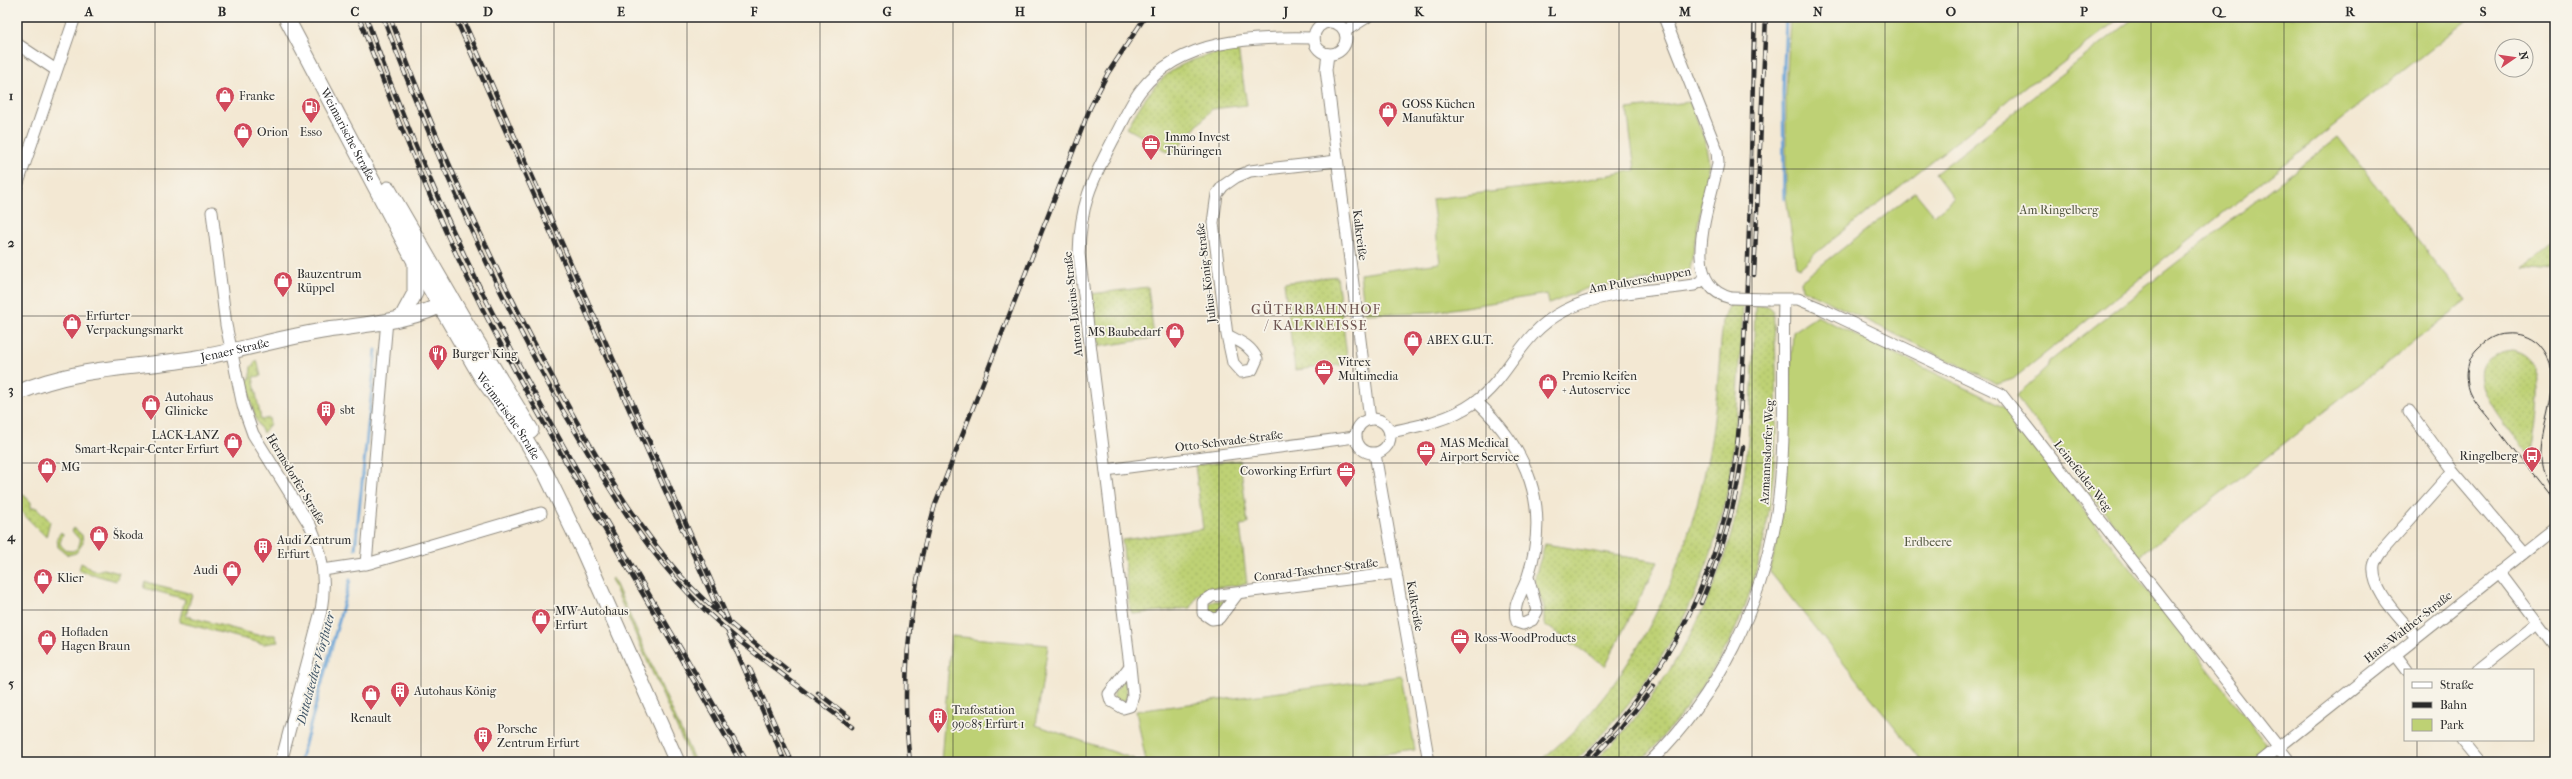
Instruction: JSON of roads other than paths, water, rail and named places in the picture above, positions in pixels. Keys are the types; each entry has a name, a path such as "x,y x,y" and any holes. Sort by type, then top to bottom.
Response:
{"main road":[{"name":"Weimarische Straße","path":"286,17 415,262 446,303 556,474 686,762"},
{"name":"Weimarische Straße","path":"296,17 378,171 446,303 482,378 520,430 546,474 586,556 677,762"},
{"path":"402,317 415,293 415,262"},
{"name":"Jenaer Straße","path":"17,393 43,382 83,372 198,358 297,336 402,317 446,303"}],"street":[{"path":"17,186 75,17"},
{"path":"1344,31 1367,17"},
{"path":"1664,17 1717,151 1718,163 1703,234 1700,263 1705,279"},
{"path":"1328,19 1338,24 1344,31 1346,42 1343,47 1335,53 1328,54 1317,47 1314,38 1316,29 1328,19"},
{"name":"Anton-Lucius-Straße","path":"1130,666 1079,254 1080,227 1085,201 1098,169 1141,90 1165,65 1208,47 1251,39 1314,38"},
{"path":"17,44 56,70"},
{"name":"Kalkreiße","path":"1328,54 1326,70 1370,419"},
{"name":"Julius-König-Straße","path":"1227,335 1212,223 1217,194 1223,186 1236,177 1250,171 1338,161"},
{"name":"Hermsdorfer Straße","path":"212,212 230,351 249,423 311,527 318,544 324,570 324,588 321,611 281,762"},
{"name":"Leinefelder Weg","path":"1705,279 1717,292 1731,298 1784,300 1798,299 2001,394 2290,762"},
{"name":"Am Pulverschuppen","path":"1390,432 1440,420 1476,401 1493,384 1523,344 1541,326 1564,311 1589,301 1694,285 1705,279"},
{"name":"Azmannsdorfer Weg","path":"1650,762 1686,720 1724,668 1743,630 1762,578 1777,512 1781,464 1784,300"},
{"path":"366,564 386,350 387,320"},
{"path":"1476,401 1497,420 1515,445 1531,478 1537,521 1528,577"},
{"path":"2409,411 2453,471 2523,553"},
{"path":"1370,419 1384,423 1390,432 1389,444 1380,452 1375,454 1364,452 1355,438 1360,424 1370,419"},
{"name":"Otto-Schwade-Straße","path":"1106,470 1355,438"},
{"name":"Kalkreiße","path":"1375,454 1430,762"},
{"path":"2416,638 2379,591 2374,577 2374,564 2381,552 2453,471"},
{"path":"324,570 366,564 541,513"},
{"name":"Hans-Walther-Straße","path":"2260,762 2394,654 2555,528"},
{"path":"2499,572 2555,646"},
{"name":"Conrad-Taschner-Straße","path":"1238,593 1396,573"},
{"path":"2479,669 2537,623"},
{"path":"2394,654 2406,669"},
{"path":"2463,741 2480,762"}],"waterway":[{"path":"1784,199 1783,92 1786,17"},
{"name":"Dittelstedter Vorfluter","path":"355,549 376,350"},
{"name":"Dittelstedter Vorfluter","path":"300,762 350,580"}],"tram line":[{"path":"2555,496 2546,478 2541,459 2544,430 2552,385 2552,371 2548,358 2539,345 2528,337 2502,334 2487,341 2473,353 2467,375 2468,387 2474,400 2555,503"}],"railway":[{"path":"359,17 416,164 448,237 482,308 512,366 576,480 740,762"},
{"path":"366,17 398,103 452,229 492,312 569,456 747,762"},
{"path":"383,17 443,167 511,314 562,409 588,454 630,520 661,562 697,603 739,641 852,727"},
{"path":"390,17 408,66 448,161 513,301 574,417 616,488 663,555 693,589 719,614 789,671"},
{"path":"455,17 718,610"},
{"path":"462,17 729,621"},
{"path":"910,762 906,697 909,632 919,568 935,505 1090,108 1108,73 1145,17"},
{"path":"1580,762 1633,704 1656,672 1676,639 1694,604 1709,568 1721,531 1734,471 1740,408 1749,246 1755,17"},
{"path":"1754,275 1766,17"},
{"path":"1701,603 1716,565 1728,526 1737,487 1743,447"},
{"path":"728,632 785,762"},
{"path":"749,667 792,762"},
{"path":"1589,762 1622,727 1654,686"},
{"path":"818,693 849,717"}],"place":[{"name":"Franke","path":"225,113"},
{"name":"Esso","path":"311,124"},
{"name":"GOSS Küchen Manufaktur","path":"1388,128"},
{"name":"Orion","path":"243,149"},
{"name":"Immo Invest Thüringen","path":"1151,161"},
{"name":"Bauzentrum Rüppel","path":"283,298"},
{"name":"Erfurter Verpackungsmarkt","path":"72,340"},
{"name":"MS Baubedarf","path":"1175,349"},
{"name":"ABEX G.U.T.","path":"1413,357"},
{"name":"Burger King","path":"438,371"},
{"name":"Vitrex Multimedia","path":"1324,386"},
{"name":"Premio Reifen + Autoservice","path":"1548,400"},
{"name":"Autohaus Glinicke","path":"151,421"},
{"name":"sbt","path":"326,427"},
{"name":"LACK-LANZ Smart-Repair-Center Erfurt","path":"233,459"},
{"name":"MAS Medical Airport Service","path":"1426,467"},
{"name":"Ringelberg","path":"2532,473"},
{"name":"MG","path":"47,484"},
{"name":"Coworking Erfurt","path":"1346,488"},
{"name":"Škoda","path":"99,552"},
{"name":"Audi Zentrum Erfurt","path":"263,564"},
{"name":"Audi","path":"232,587"},
{"name":"Klier","path":"43,595"},
{"name":"MW Autohaus Erfurt","path":"541,635"},
{"name":"Ross-WoodProducts","path":"1460,655"},
{"name":"Hofladen Hagen Braun","path":"47,656"},
{"name":"Autohaus König","path":"400,708"},
{"name":"Renault","path":"371,711"},
{"name":"Trafostation 99085 Erfurt 1","path":"938,734"},
{"name":"Porsche Zentrum Erfurt","path":"483,753"}],"district":[{"name":"GÜTERBAHNHOF / KALKREISSE","path":"1316,318"}],"park label":[{"name":"Am Ringelberg","path":"2059,210"},
{"name":"Erdbeere","path":"1928,542"}]}
